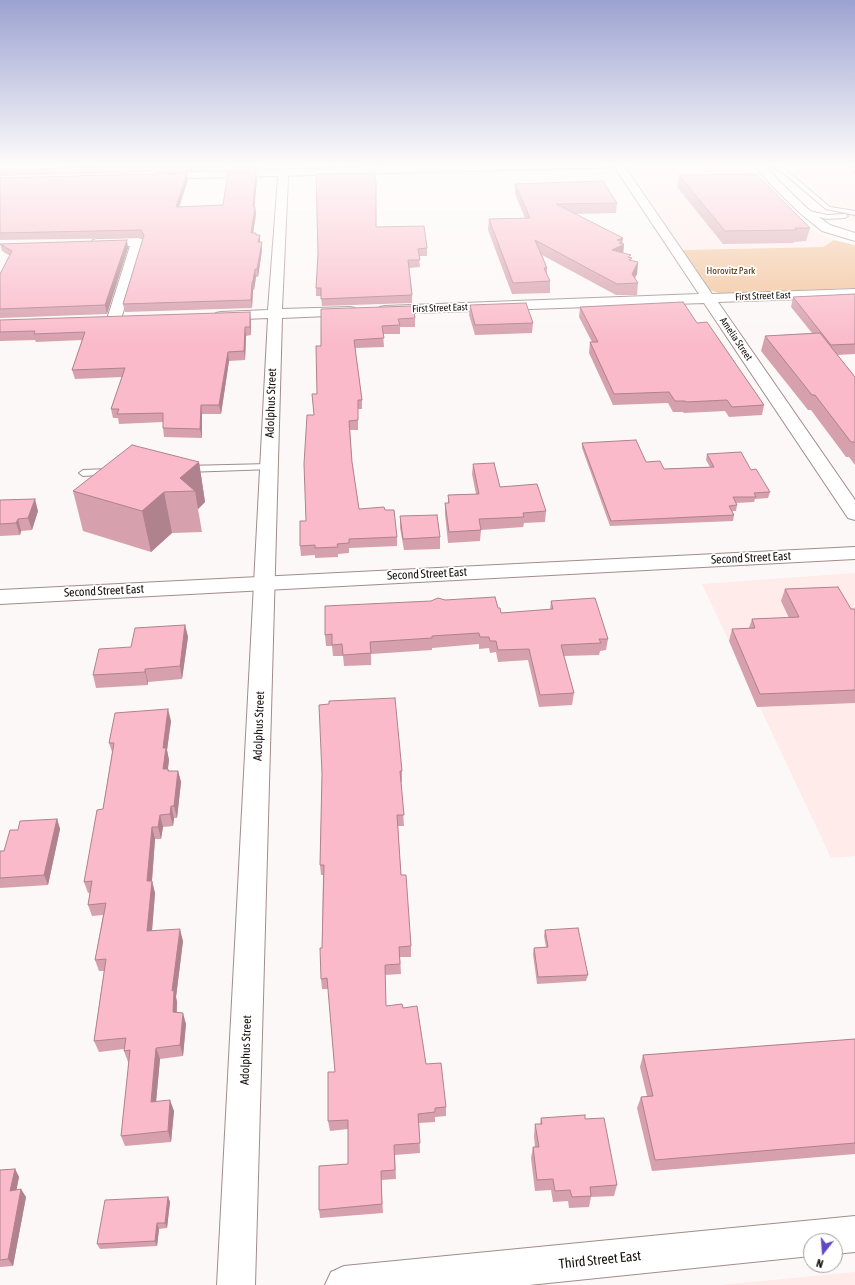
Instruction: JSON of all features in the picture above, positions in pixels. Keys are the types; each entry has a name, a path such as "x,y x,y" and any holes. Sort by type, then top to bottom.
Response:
{"street":[{"name":"Adolphus Street","path":"236,1285 279,224"},
{"name":"Amelia Street","path":"658,224 855,514"},
{"path":"821,224 826,228 855,236"},
{"path":"85,243 138,242 114,319"},
{"name":"First Street East","path":"206,316 855,293"},
{"path":"99,320 129,319"},
{"name":"Second Street East","path":"0,597 855,553"},
{"name":"Third Street East","path":"344,1285 855,1234"}],"lane":[{"path":"175,470 269,467"},
{"path":"82,473 121,471"}],"shaded area":[{"path":"665,224 803,224 806,227 834,240 823,247 681,250"},
{"path":"855,573 855,856 831,858 702,584"},
{"path":"855,1272 855,1285 719,1285"}],"green space":[{"name":"Horovitz Park","path":"834,240 855,245 855,288 719,293 709,290 681,250 823,247"}],"building":[{"path":"0,224 252,224 251,233 260,235 258,242 262,242 257,269 255,269 252,282 251,300 123,304 144,235 141,230 0,233"},
{"path":"317,224 376,224 376,227 424,226 427,248 418,249 420,260 408,260 412,295 321,299 321,288 316,288 318,254"},
{"path":"491,224 595,224 623,238 617,240 622,241 619,243 624,244 612,250 631,255 628,257 632,258 629,260 638,262 632,274 638,283 617,284 535,240 547,268 544,268 550,281 513,283"},
{"path":"719,224 806,224 810,228 795,228 796,230 725,231"},
{"path":"127,240 105,305 0,309 0,274 12,251 0,244"},
{"path":"855,294 855,344 831,345 793,297"},
{"path":"683,302 697,323 707,322 764,405 732,407 727,400 686,402 675,401 669,392 614,394 590,342 598,342 580,307"},
{"path":"526,303 533,323 475,325 470,305"},
{"path":"413,306 415,318 398,319 400,325 382,326 384,338 354,340 362,400 358,400 358,420 349,421 352,462 359,509 384,507 385,510 394,510 397,537 349,539 349,543 337,544 338,547 315,548 315,545 300,546 300,521 306,521 304,464 307,415 314,415 312,394 317,394 316,346 321,346 321,309"},
{"path":"250,312 250,327 245,327 244,351 228,352 219,405 201,405 200,429 163,428 163,413 117,414 119,409 111,409 125,368 72,370 85,332 34,334 35,331 0,332 0,320"},
{"path":"820,333 855,377 855,443 851,442 815,395 812,395 765,336"},
{"path":"636,440 646,462 660,461 664,469 714,467 707,454 741,452 751,470 756,469 770,492 754,493 756,497 733,497 737,505 729,506 734,515 611,521 582,443"},
{"path":"132,445 199,462 180,478 195,491 164,492 142,511 73,491"},
{"path":"494,463 500,487 537,484 546,511 523,513 524,517 479,519 481,530 449,532 445,503 449,503 448,495 479,494 473,464"},
{"path":"35,499 28,518 18,519 16,523 0,524 0,500"},
{"path":"437,515 440,537 403,539 400,516"},
{"path":"838,587 851,609 855,609 855,690 760,694 732,629 755,628 752,619 799,617 785,589"},
{"path":"495,597 501,613 553,609 551,601 595,598 608,639 599,639 601,643 561,645 574,693 540,695 529,649 498,650 496,641 490,641 489,637 480,637 479,633 370,642 371,653 343,655 342,644 332,645 332,634 325,635 325,606 431,601 438,598 445,600"},
{"path":"185,625 180,666 145,669 145,672 93,675 99,649 131,647 135,628"},
{"path":"395,698 402,771 400,771 404,815 397,815 401,875 406,875 411,946 399,947 400,964 385,965 386,1006 402,1004 403,1008 417,1006 426,1064 441,1063 446,1107 435,1108 435,1112 418,1114 420,1143 394,1145 395,1170 381,1171 382,1204 319,1210 319,1166 348,1164 348,1120 328,1121 328,1072 335,1072 327,978 321,979 320,948 322,948 324,865 320,865 322,774 319,705 329,704 329,701"},
{"path":"168,709 163,748 166,748 163,769 168,769 168,771 178,771 174,806 171,806 170,814 160,815 158,827 152,827 147,881 152,881 147,931 180,929 172,991 174,990 173,1012 183,1013 180,1045 156,1048 151,1102 170,1100 168,1131 121,1136 130,1050 124,1051 126,1038 94,1041 106,959 95,960 106,903 88,905 92,881 84,882 97,810 103,809 114,743 109,743 115,713"},
{"path":"57,819 44,875 0,878 0,851 4,851 10,830 18,830 20,821"},
{"path":"578,928 588,975 538,977 534,948 548,947 545,930"},
{"path":"855,1039 855,1143 655,1160 641,1097 653,1096 643,1055"},
{"path":"585,1115 585,1119 604,1118 617,1185 590,1187 591,1196 572,1197 570,1190 555,1191 553,1179 537,1180 533,1147 539,1147 535,1124 542,1124 541,1118"},
{"path":"15,1169 10,1191 21,1189 8,1259 0,1260 0,1170"},
{"path":"168,1197 165,1223 157,1223 155,1241 97,1244 105,1200"}]}
